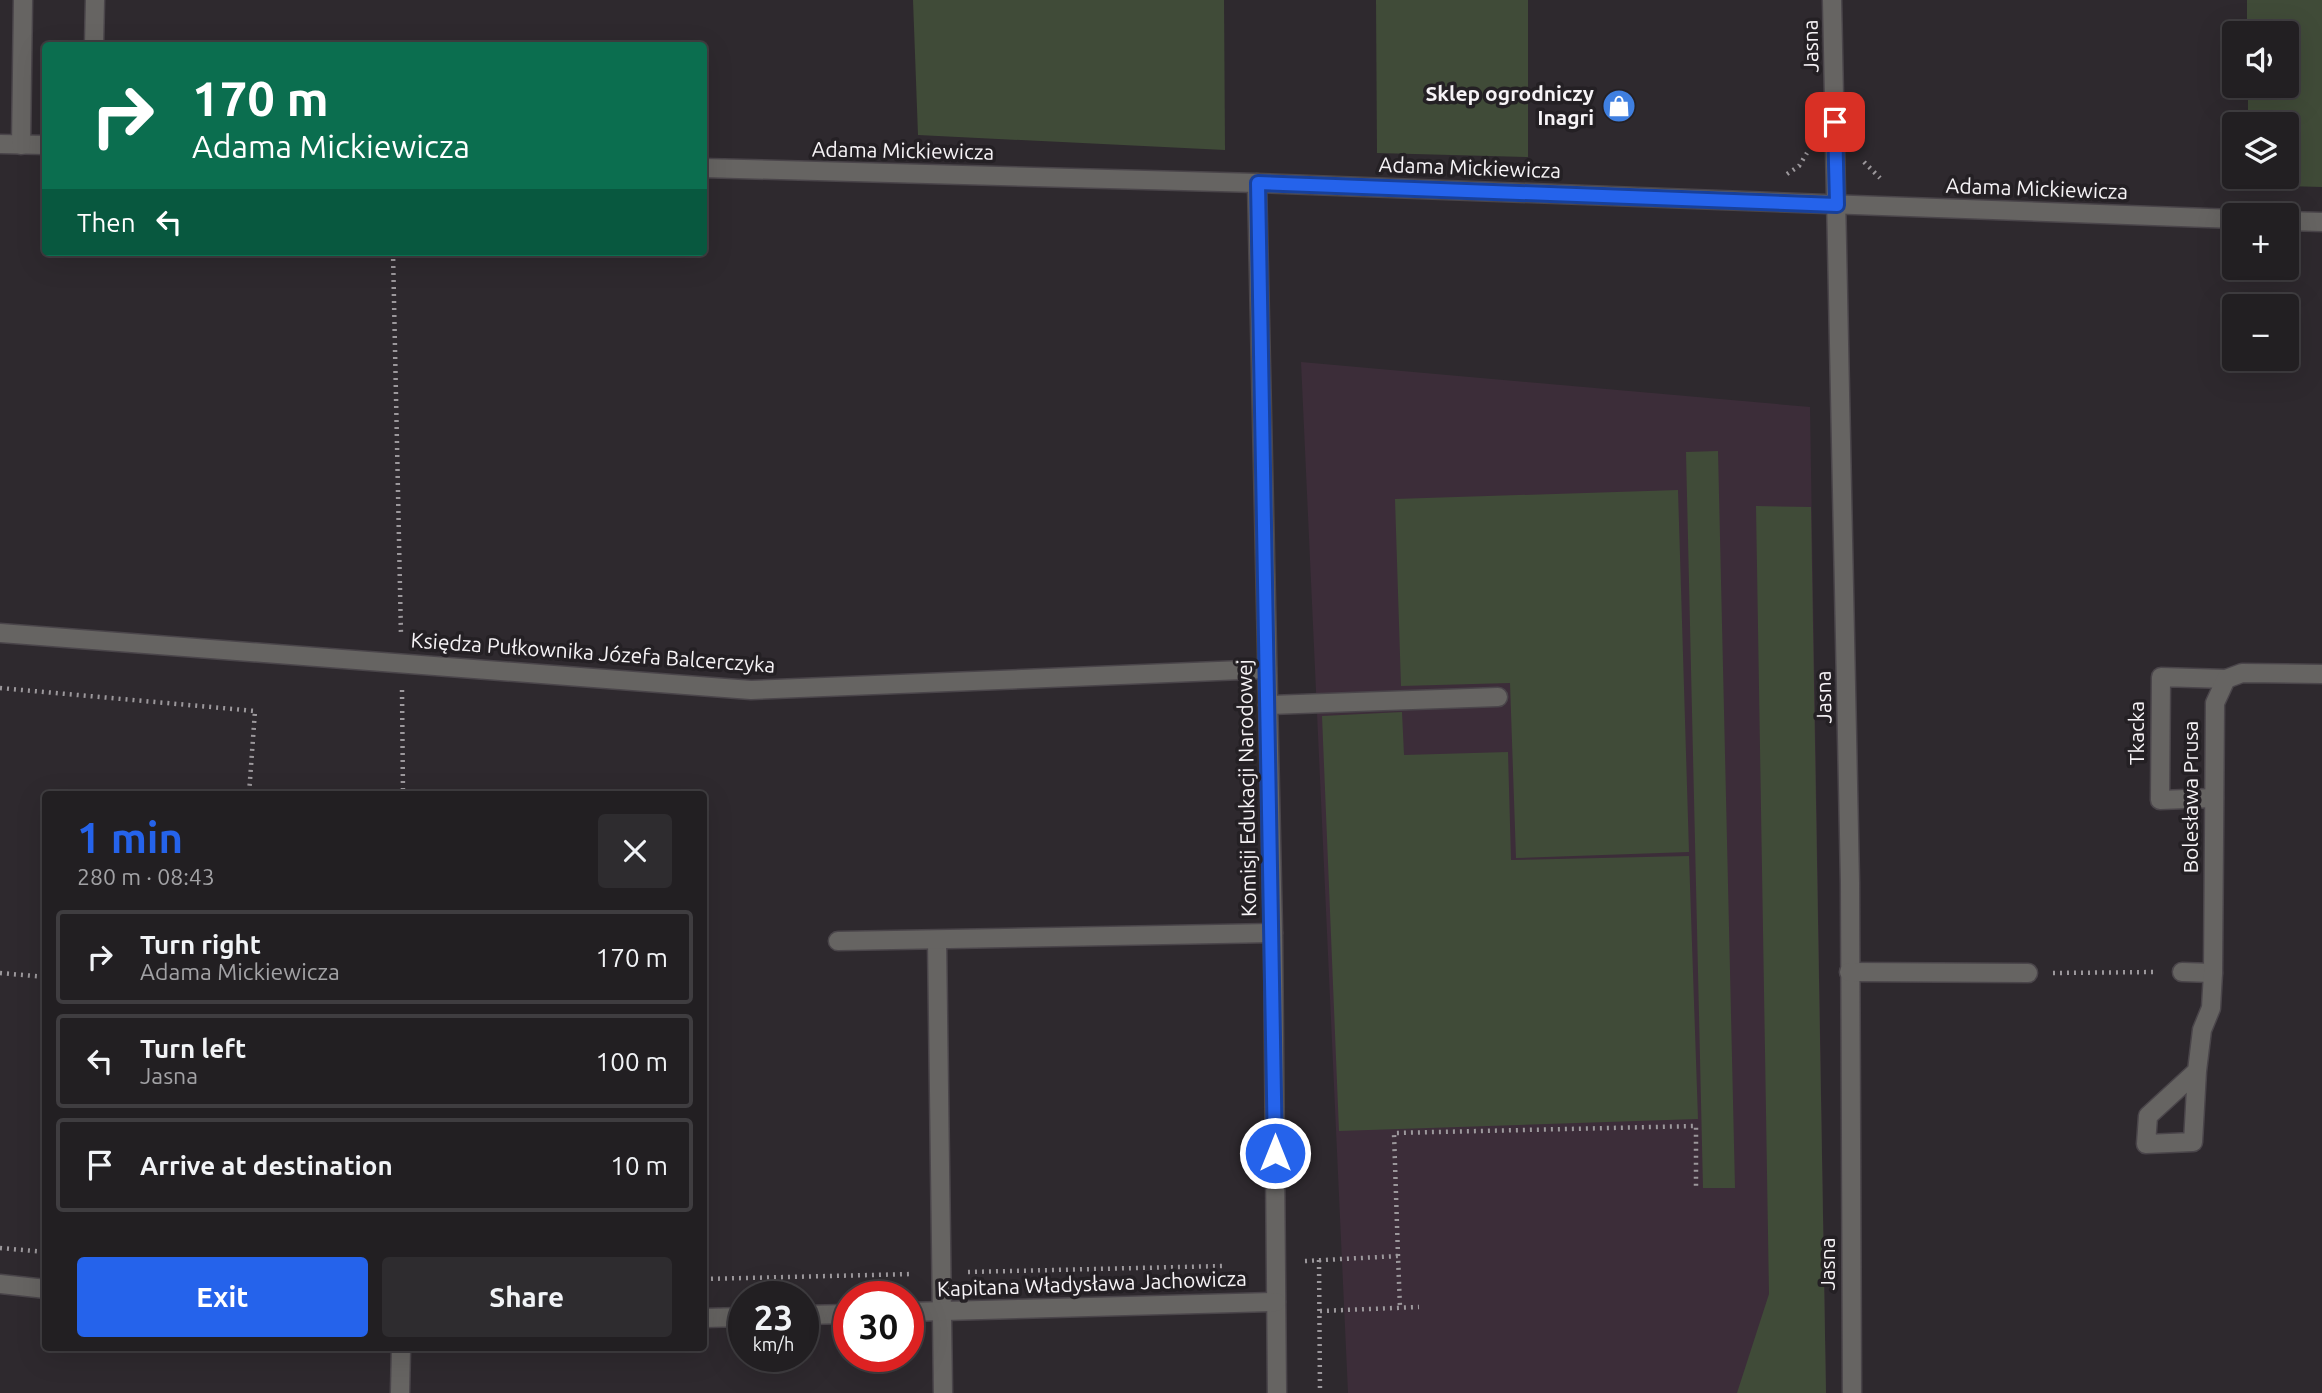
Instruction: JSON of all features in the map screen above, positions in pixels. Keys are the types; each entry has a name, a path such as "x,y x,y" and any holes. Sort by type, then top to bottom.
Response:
{"street":[{"path":"21,145 23,0"},
{"path":"94,42 95,0"},
{"name":"Jasna","path":"1832,0 1849,972 1852,1393"},
{"path":"0,144 42,145"},
{"name":"Adama Mickiewicza","path":"707,168 1258,183 2222,219"},
{"name":"Komisji Edukacji Narodowej","path":"1258,183 1273,933 1277,1393"},
{"path":"2299,221 2322,222"},
{"name":"Księdza Pułkownika Józefa Balcerczyka","path":"0,634 751,690 1267,669"},
{"path":"2226,679 2242,673 2322,674"},
{"name":"Tkacka","path":"2214,798 2160,800 2161,677 2226,679"},
{"name":"Bolesława Prusa","path":"2197,1071 2202,1030 2211,1007 2215,703 2226,679"},
{"path":"1268,705 1498,697"},
{"path":"838,941 1273,933"},
{"path":"937,940 943,1393"},
{"path":"1849,972 2028,973"},
{"path":"2182,972 2213,973"},
{"path":"0,1284 42,1289"},
{"name":"Kapitana Władysława Jachowicza","path":"924,1312 1276,1302"},
{"path":"707,1318 728,1317"},
{"path":"400,1393 401,1351"}],"path":[{"path":"393,256 403,791"},
{"path":"0,688 255,711 249,791"},
{"path":"2028,973 2182,972"},
{"path":"0,973 42,977"},
{"path":"1401,1308 1394,1133 1696,1126 1696,1188"},
{"path":"0,1248 42,1252"},
{"path":"1320,1393 1319,1259 1398,1256"},
{"path":"1320,1311 1419,1307"}],"shaded area":[{"path":"1301,362 1810,407 1826,1393 1348,1393"}],"green space":[{"path":"913,0 1224,0 1225,150 918,135"},
{"path":"1376,0 1528,0 1528,157 1377,153"},
{"path":"2247,0 2322,0 2322,187 2299,186 2299,112 2248,112 2248,98 2299,98 2299,21 2247,21"},
{"path":"1718,451 1735,1188 1703,1188 1686,452"},
{"path":"1678,490 1689,852 1516,858 1510,683 1401,686 1395,499"},
{"path":"1756,506 1811,507 1826,1393 1737,1393 1769,1294"},
{"path":"1402,712 1404,755 1508,752 1511,860 1689,856 1698,1119 1339,1131 1322,716"}],"place":[{"name":"Sklep ogrodniczy Inagri","path":"1619,106"}],"route":[{"path":"1275,1153 1258,183 1837,205 1835,122"}]}
